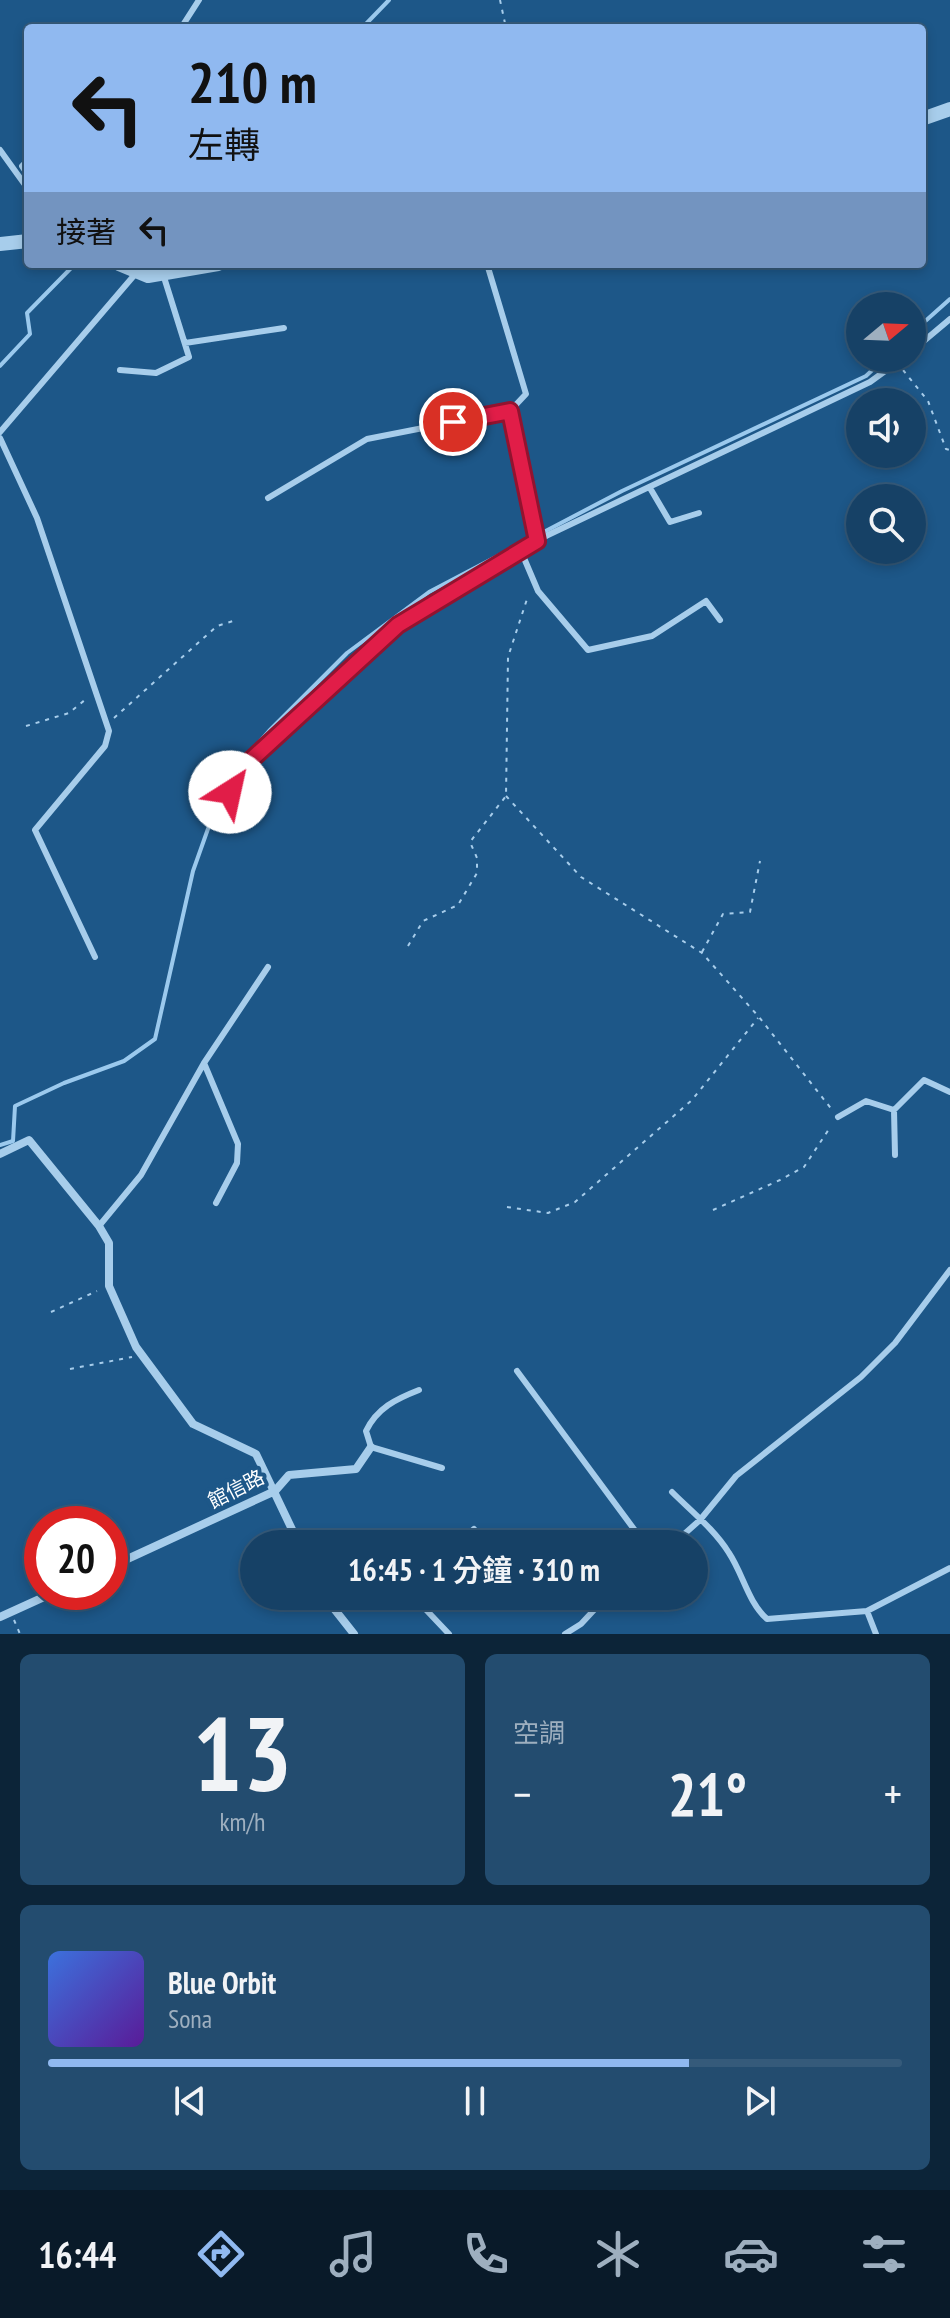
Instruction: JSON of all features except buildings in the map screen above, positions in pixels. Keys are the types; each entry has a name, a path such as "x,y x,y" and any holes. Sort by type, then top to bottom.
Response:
{"street":[{"path":"926,118 950,109"},
{"path":"0,244 24,241"},
{"path":"128,268 148,276 194,268"},
{"path":"0,1154 29,1140 99,1226 109,1243 109,1286 141,1354 193,1424 256,1454 293,1530"},
{"name":"館信路","path":"128,1559 275,1491 289,1475 356,1469 371,1447"},
{"path":"0,1617 24,1606"},
{"path":"335,1610 354,1634"}],"lane":[{"path":"184,24 199,0"},
{"path":"0,150 24,183"},
{"path":"268,498 367,439 510,411 526,394 488,268"},
{"path":"95,957 35,830 105,746 109,731 37,518 0,435 137,272"},
{"path":"120,370 156,373 189,357 163,273"},
{"path":"926,339 950,319"},
{"path":"185,343 284,328"},
{"path":"230,792 252,759 398,625 537,541 870,382 884,372"},
{"path":"510,411 537,541"},
{"path":"650,488 670,522 699,513"},
{"path":"521,551 538,591 588,650 652,636 706,601 720,620"},
{"path":"99,1226 141,1175 204,1063 268,967"},
{"path":"204,1063 238,1144 237,1163 216,1203"},
{"path":"895,1155 894,1110 924,1080 950,1092"},
{"path":"838,1117 866,1101 894,1110"},
{"path":"689,1530 736,1476 779,1440 822,1411 873,1365 895,1343 950,1270"},
{"path":"517,1371 635,1530"},
{"path":"419,1390 395,1399 373,1416 366,1431 371,1447 442,1468"},
{"path":"672,1492 731,1555 758,1610 767,1619 867,1611 950,1568"},
{"path":"426,1610 449,1634"},
{"path":"565,1634 581,1624 594,1610"},
{"path":"867,1611 876,1634"}],"path":[{"path":"500,0 505,24"},
{"path":"908,372 928,401 946,449 950,450"},
{"path":"408,946 423,921 458,905 477,873 477,858 470,842 506,796 508,657 533,579"},
{"path":"107,725 217,626 233,621"},
{"path":"26,726 69,713 96,691"},
{"path":"506,796 581,877 702,953 759,1017 838,1117 804,1167 713,1210"},
{"path":"702,953 723,914 750,912 760,861"},
{"path":"507,1207 548,1213 575,1202 692,1100 759,1017"},
{"path":"51,1312 109,1286"},
{"path":"70,1369 141,1354"},
{"path":"10,1612 20,1634"}],"waterway":[{"path":"366,24 389,0"},
{"path":"0,366 30,334 27,313 71,268"},
{"path":"926,320 950,299"},
{"path":"0,1145 13,1141 15,1106 64,1083 124,1061 155,1039 193,871 225,781 269,731 347,653 429,592 622,491 870,372"}],"route":[{"path":"230,792 252,759 398,625 537,541 510,411 453,422"}]}
